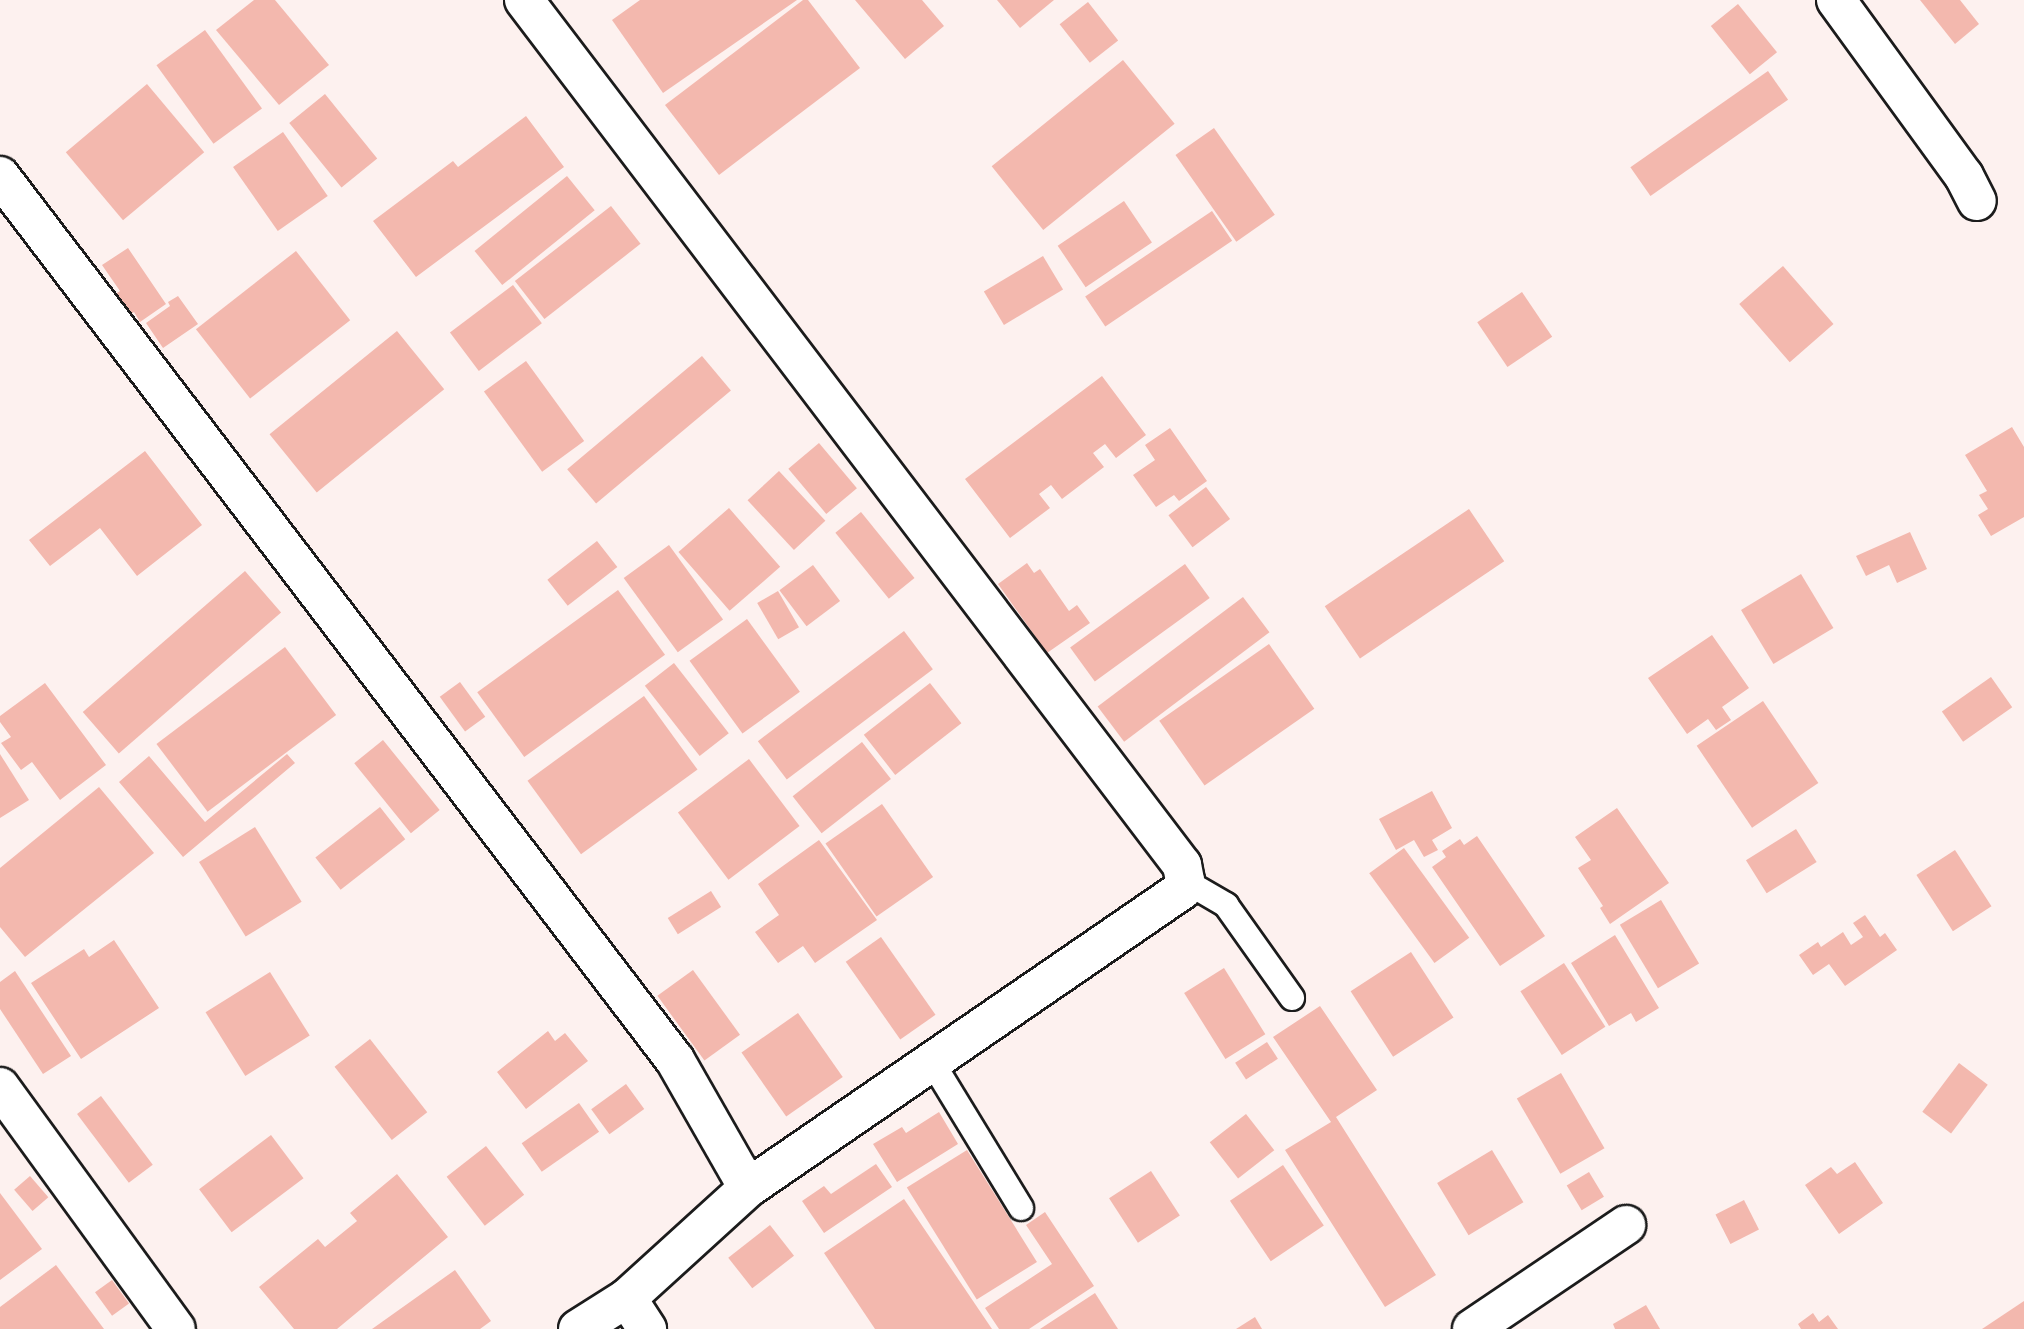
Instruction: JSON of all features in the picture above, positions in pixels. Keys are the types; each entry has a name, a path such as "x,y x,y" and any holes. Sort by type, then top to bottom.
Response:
{"street":[{"path":"524,0 1174,855 1182,866 1185,881 1181,890 748,1188 637,1314 578,1329"},
{"path":"1836,0 1964,176 1978,201"},
{"path":"0,176 675,1060 748,1188"},
{"path":"0,1087 176,1329"},
{"path":"1472,1329 1626,1224"}],"lane":[{"path":"1185,881 1226,905 1292,998"},
{"path":"932,1062 1021,1208"}],"building":[{"path":"254,0 275,0 329,65 279,105 216,30"},
{"path":"640,0 797,0 663,93 612,20"},
{"path":"803,0 808,0 860,68 719,175 665,105"},
{"path":"855,0 922,0 944,26 905,59"},
{"path":"997,0 1054,0 1020,28"},
{"path":"1920,0 1960,0 1979,24 1955,44"},
{"path":"1088,2 1118,41 1090,63 1060,24"},
{"path":"1738,4 1777,52 1750,74 1711,26"},
{"path":"205,30 262,108 213,144 156,65"},
{"path":"1123,60 1175,124 1043,230 992,166"},
{"path":"1768,71 1788,100 1650,196 1630,167"},
{"path":"147,84 204,152 123,220 66,152"},
{"path":"325,94 377,159 341,187 289,123"},
{"path":"526,116 564,167 416,277 373,221 453,161 458,167"},
{"path":"1214,128 1275,215 1236,242 1175,155"},
{"path":"283,132 328,196 278,231 233,167"},
{"path":"567,176 595,210 502,285 475,251"},
{"path":"1124,201 1152,242 1086,287 1058,246"},
{"path":"611,206 641,244 544,319 515,281"},
{"path":"1212,211 1232,241 1105,326 1085,297"},
{"path":"128,248 166,304 140,322 134,312 128,316 114,295 120,291 102,265"},
{"path":"296,251 350,320 250,399 196,329"},
{"path":"1043,256 1063,289 1004,325 984,292"},
{"path":"1783,266 1834,324 1790,362 1739,304"},
{"path":"513,285 542,323 479,371 450,333"},
{"path":"1522,292 1552,337 1507,367 1477,322"},
{"path":"178,296 198,324 163,348 146,323 170,306 168,302"},
{"path":"397,331 444,389 317,492 270,434"},
{"path":"702,356 731,390 596,504 567,469"},
{"path":"526,361 584,441 542,472 484,392"},
{"path":"1102,376 1146,435 1116,458 1105,444 1093,453 1104,467 1062,499 1051,485 1039,494 1050,508 1010,538 965,479"},
{"path":"2012,427 2024,447 2024,517 1991,536 1978,515 1988,509 1979,495 1987,491 1965,455"},
{"path":"1170,428 1207,481 1179,501 1174,495 1156,507 1133,475 1155,460 1145,445"},
{"path":"819,443 857,488 826,514 788,469"},
{"path":"145,451 202,525 137,576 100,528 50,566 29,540"},
{"path":"779,471 825,521 794,550 748,500"},
{"path":"1206,487 1230,519 1193,547 1168,515"},
{"path":"729,508 780,567 730,611 678,552"},
{"path":"1469,509 1504,561 1360,659 1325,606"},
{"path":"861,512 914,578 889,599 835,533"},
{"path":"1910,532 1927,569 1897,583 1889,565 1866,576 1856,556"},
{"path":"597,541 617,567 568,606 547,580"},
{"path":"669,545 723,619 678,652 624,578"},
{"path":"1027,563 1034,573 1040,569 1069,611 1077,605 1090,623 1047,653 998,584"},
{"path":"1185,564 1210,598 1095,681 1070,647"},
{"path":"813,565 840,601 807,626 779,590"},
{"path":"245,571 281,613 119,754 83,712"},
{"path":"1801,574 1833,628 1773,664 1741,610"},
{"path":"618,590 665,655 524,757 477,692"},
{"path":"778,591 799,627 778,639 757,603"},
{"path":"1243,597 1269,632 1124,742 1098,707"},
{"path":"747,619 800,692 742,734 690,661"},
{"path":"904,631 933,669 787,779 758,741"},
{"path":"1712,635 1749,688 1722,707 1731,720 1716,730 1708,719 1687,734 1648,678"},
{"path":"1269,644 1314,709 1205,786 1159,721"},
{"path":"285,647 336,715 208,812 156,744"},
{"path":"674,663 729,733 700,756 645,686"},
{"path":"1991,677 2012,707 1963,742 1942,711"},
{"path":"460,682 485,717 465,731 440,697"},
{"path":"45,683 106,765 60,800 32,762 21,770 1,743 11,737 0,722 0,716"},
{"path":"930,683 961,723 895,775 864,735"},
{"path":"644,696 697,770 581,854 528,781"},
{"path":"1763,701 1818,783 1752,828 1697,746"},
{"path":"383,740 440,810 411,833 354,763"},
{"path":"862,742 891,779 822,833 793,796"},
{"path":"0,754 29,800 0,818"},
{"path":"287,754 295,763 183,857 119,782 149,756 205,822"},
{"path":"749,759 800,826 728,880 678,813"},
{"path":"99,787 154,853 25,957 0,927 0,868"},
{"path":"1432,791 1452,828 1432,840 1438,850 1424,857 1414,840 1396,850 1379,819"},
{"path":"882,804 933,877 877,916 825,844"},
{"path":"380,807 405,839 341,890 315,857"},
{"path":"1617,808 1669,883 1610,924 1600,908 1603,906 1578,868 1591,860 1575,837"},
{"path":"255,827 302,902 246,937 199,862"},
{"path":"1796,829 1817,862 1767,893 1746,860"},
{"path":"1477,836 1545,936 1500,966 1432,867 1446,857 1442,851 1460,839 1464,845"},
{"path":"819,840 877,920 815,963 803,946 778,963 755,932 779,915 758,884"},
{"path":"1404,848 1469,938 1434,963 1369,873"},
{"path":"1955,850 1991,906 1953,931 1916,875"},
{"path":"711,891 721,907 678,934 668,918"},
{"path":"1661,900 1699,963 1658,988 1620,925"},
{"path":"1865,915 1880,937 1885,933 1897,950 1845,986 1829,964 1813,975 1799,955 1818,942 1821,947 1843,932 1851,945 1863,937 1853,923"},
{"path":"1615,935 1659,1008 1636,1022 1631,1013 1609,1026 1571,963"},
{"path":"881,937 935,1015 900,1039 846,962"},
{"path":"114,940 159,1008 81,1059 31,983 84,949 89,957"},
{"path":"1411,952 1453,1017 1393,1057 1351,991"},
{"path":"1564,963 1605,1027 1562,1055 1520,991"},
{"path":"1224,968 1265,1034 1225,1059 1184,993"},
{"path":"693,970 740,1035 704,1061 657,996"},
{"path":"15,971 71,1056 43,1074 0,1009 0,982"},
{"path":"270,972 310,1036 245,1076 206,1012"},
{"path":"1320,1006 1377,1090 1336,1117 1436,1275 1385,1307 1285,1150 1331,1122 1273,1037"},
{"path":"798,1013 843,1077 786,1116 741,1053"},
{"path":"548,1031 555,1041 565,1033 588,1061 526,1109 497,1072"},
{"path":"370,1039 427,1112 392,1140 335,1067"},
{"path":"1267,1042 1278,1059 1246,1079 1235,1063"},
{"path":"1959,1063 1988,1085 1951,1133 1922,1112"},
{"path":"1561,1073 1604,1148 1560,1174 1517,1098"},
{"path":"626,1084 644,1109 609,1134 591,1109"},
{"path":"101,1096 153,1165 129,1183 77,1114"},
{"path":"579,1103 599,1132 542,1172 522,1143"},
{"path":"939,1112 958,1144 897,1182 873,1144 902,1127 906,1133"},
{"path":"1246,1114 1274,1150 1238,1179 1210,1142"},
{"path":"271,1135 303,1178 232,1232 199,1189"},
{"path":"486,1146 524,1195 485,1226 447,1177"},
{"path":"967,1150 1037,1262 977,1300 907,1188"},
{"path":"1492,1150 1523,1202 1469,1235 1437,1183"},
{"path":"1855,1162 1883,1203 1839,1234 1805,1185 1831,1167 1837,1174"},
{"path":"876,1164 892,1187 824,1233 802,1201 824,1186 831,1194"},
{"path":"1283,1165 1324,1226 1271,1261 1230,1201"},
{"path":"1151,1171 1180,1215 1138,1243 1109,1198"},
{"path":"1589,1172 1604,1197 1582,1210 1567,1185"},
{"path":"397,1174 448,1237 337,1329 294,1329 259,1287 318,1239 325,1247 357,1221 350,1213"},
{"path":"30,1176 48,1197 33,1211 14,1190"},
{"path":"0,1193 42,1249 0,1280"},
{"path":"904,1199 992,1329 875,1329 824,1253"},
{"path":"1744,1200 1759,1229 1730,1244 1715,1215"},
{"path":"1045,1212 1094,1286 1029,1329 999,1329 985,1308 1052,1264 1026,1225"},
{"path":"770,1225 794,1256 752,1288 728,1258"},
{"path":"56,1265 104,1329 0,1329 0,1307"},
{"path":"455,1270 491,1321 480,1329 372,1329"},
{"path":"112,1280 129,1303 112,1316 95,1292"},
{"path":"1095,1293 1118,1329 1040,1329"},
{"path":"2024,1301 2024,1329 1982,1329"},
{"path":"1646,1305 1660,1329 1615,1329 1613,1324"},
{"path":"1813,1313 1819,1322 1828,1315 1838,1329 1801,1329 1798,1324"},
{"path":"1255,1317 1262,1329 1236,1329"}]}
